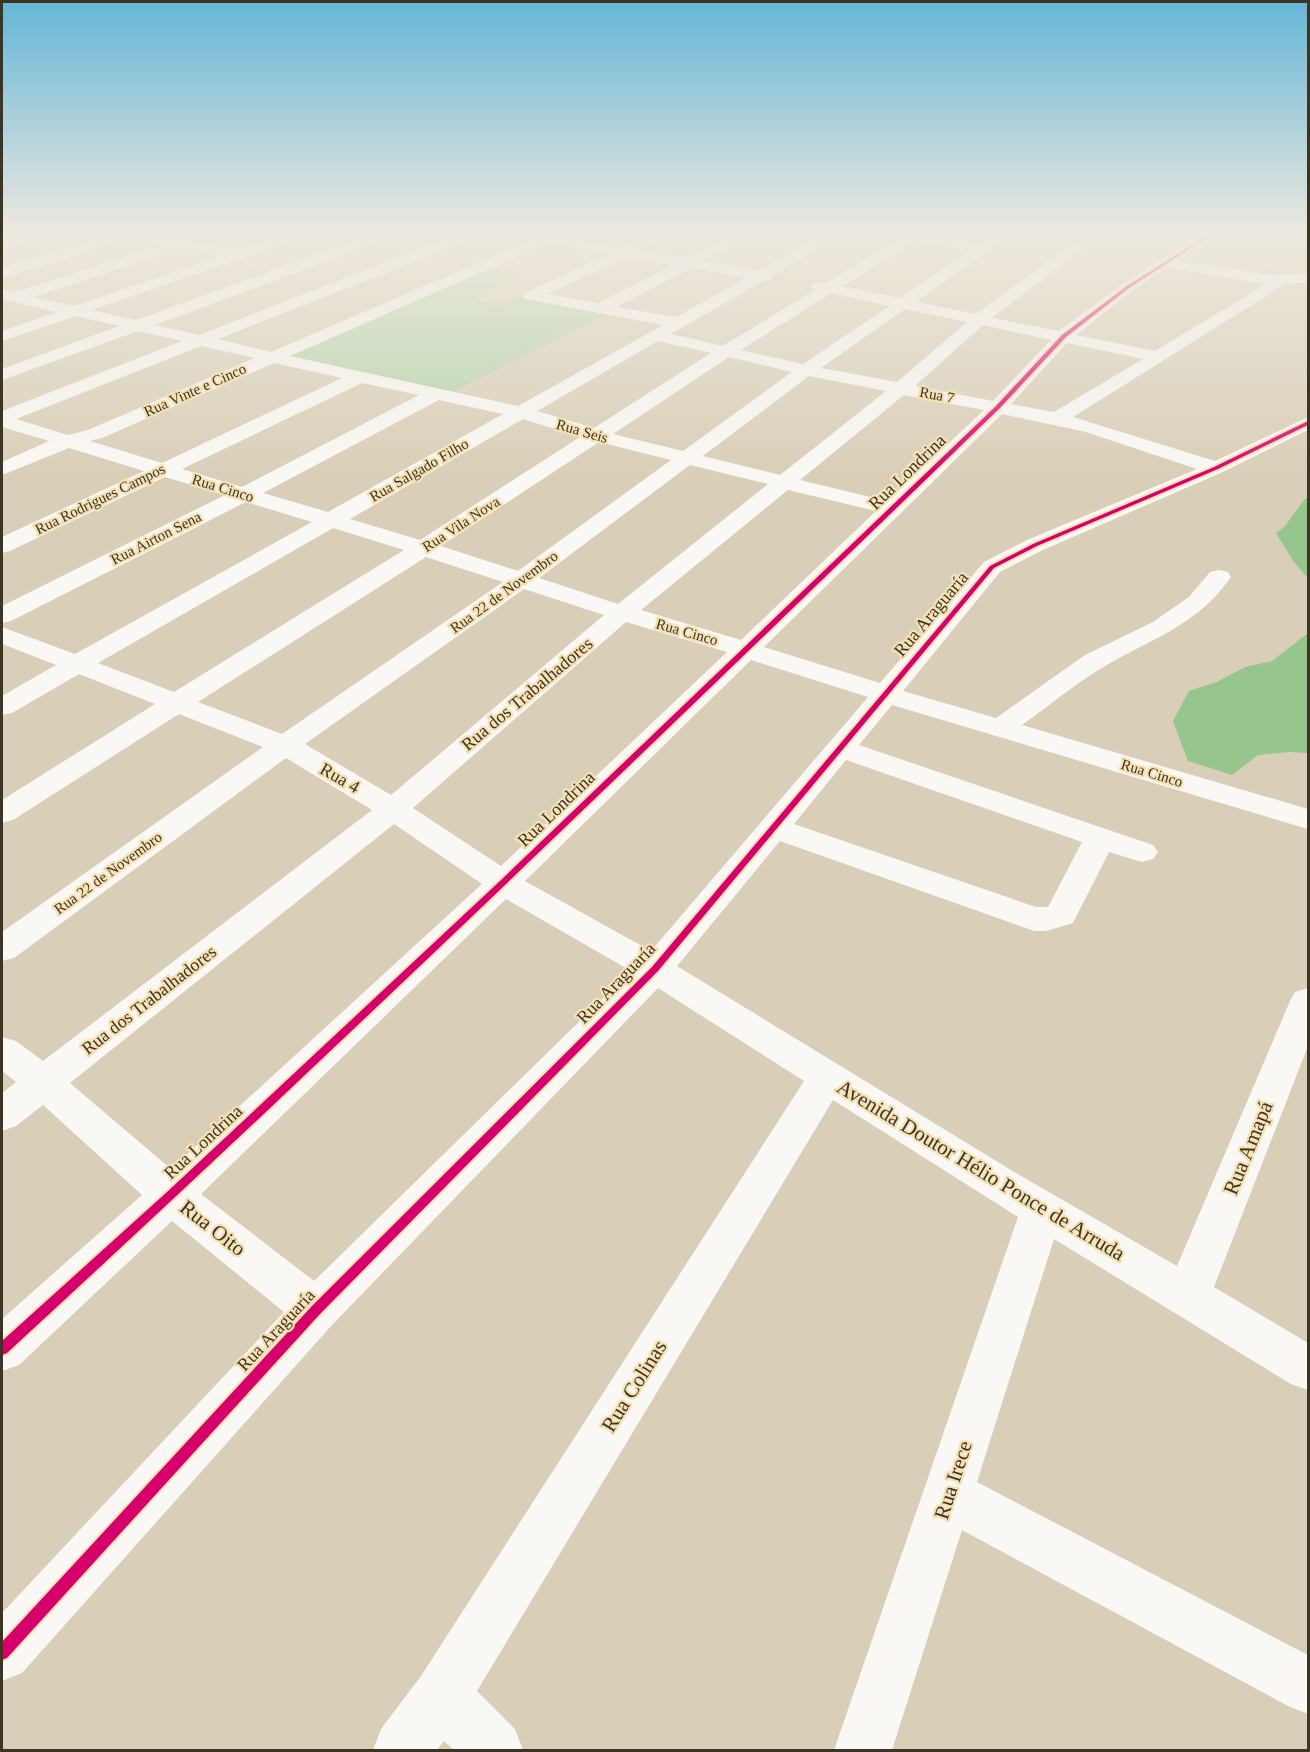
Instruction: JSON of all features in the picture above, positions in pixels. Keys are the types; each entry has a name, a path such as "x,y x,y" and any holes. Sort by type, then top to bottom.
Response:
{"street":[{"path":"2,336 62,315"},
{"name":"Rua Seis","path":"90,315 520,412 598,436 893,509"},
{"path":"2,375 166,315"},
{"path":"2,419 266,315"},
{"name":"Rua Vinte e Cinco","path":"2,469 82,440 367,315"},
{"path":"638,315 676,322"},
{"name":"Rua Salgado Filho","path":"2,707 689,315"},
{"name":"Rua Vila Nova","path":"2,813 423,548 786,315"},
{"name":"Rua 22 de Novembro","path":"2,949 520,581 806,370 886,315"},
{"path":"961,315 1157,357"},
{"name":"Rua dos Trabalhadores","path":"2,1115 393,809 622,614 901,388 986,315"},
{"name":"Rua Londrina","path":"2,1349 171,1195 503,884 744,649 998,407 1064,336 1092,315"},
{"path":"1058,419 1076,404 1117,383 1223,315"},
{"name":"Rua 7","path":"654,335 806,370 1058,419 1094,428 1216,468"},
{"name":"Rua Rodrigues Campos","path":"2,546 362,376"},
{"name":"Rua Airton Sena","path":"2,616 244,495 438,393"},
{"name":"Rua Cinco","path":"2,419 82,440 163,469 423,548 622,614 1308,819"},
{"name":"Rua Araguaría","path":"2,1653 316,1310 655,969 993,567 1035,545 1216,468 1308,423"},
{"name":"Rua Vinte e Cinco","path":"2,484 82,440"},
{"path":"1000,728 1094,661 1162,627 1197,602 1220,577"},
{"name":"Rua 4","path":"2,635 285,746 393,809 503,884 655,969"},
{"path":"840,748 1143,852"},
{"path":"773,828 1034,919 1061,915 1100,838"},
{"name":"Avenida Doutor Hélio Ponce de Arruda","path":"655,969 1042,1210 1308,1368"},
{"name":"Rua Amapá","path":"1188,1295 1308,1001"},
{"name":"Rua Oito","path":"2,1051 44,1083 171,1195 316,1310"},
{"name":"Rua Colinas","path":"402,1750 441,1696 826,1077"},
{"name":"Rua Irece","path":"863,1750 1042,1210"},
{"path":"948,1494 1308,1686"},
{"path":"441,1696 494,1750"}],"path":[{"path":"438,393 471,375 498,366 574,327 578,324 574,321"}],"green space":[{"path":"378,315 606,315 448,394 285,355"},
{"path":"1308,497 1308,578 1294,562 1276,533 1285,526"},
{"path":"1308,633 1308,753 1258,755 1232,775 1188,761 1173,721 1189,691 1217,682 1245,667 1272,661"}],"cycle path":[{"path":"2,1349 171,1195 503,883 998,407 1064,336 1092,315"},
{"path":"2,1653 316,1310 655,969 992,567 1035,545 1216,468 1308,423"}]}
